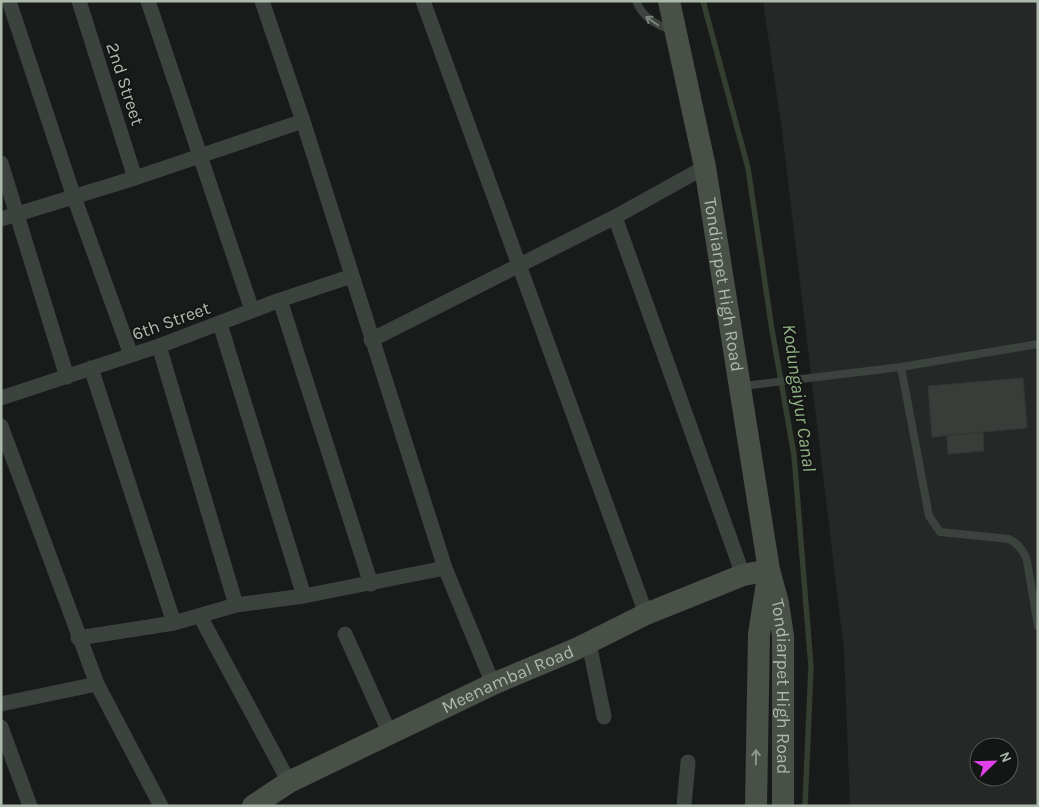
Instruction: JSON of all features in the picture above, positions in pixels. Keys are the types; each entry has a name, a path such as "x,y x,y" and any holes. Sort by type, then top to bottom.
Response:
{"main road":[{"name":"Tondiarpet High Road","path":"669,1 704,167 768,570 778,603 783,636 783,806"},
{"name":"Tondiarpet High Road","path":"756,806 759,634 768,570"},
{"name":"Meenambal Road","path":"253,806 290,782 492,684 589,643 646,614 742,575 768,570"}],"street":[{"path":"8,1 74,197 131,355"},
{"name":"2nd Street","path":"79,1 135,178"},
{"path":"148,1 202,156 214,198 252,310"},
{"path":"262,1 303,122 445,568 492,684"},
{"path":"423,1 521,265 646,614"},
{"path":"1,219 135,178 303,122"},
{"path":"1,163 67,377"},
{"path":"371,340 615,217 704,167"},
{"path":"615,217 742,575"},
{"name":"6th Street","path":"1,398 159,346 220,324 252,310 352,276"},
{"path":"280,300 372,584"},
{"path":"220,324 304,596"},
{"path":"159,346 236,605"},
{"path":"91,368 174,623"},
{"path":"1,426 78,638 97,684 161,806"},
{"path":"78,638 174,623 236,605 372,584 445,568"},
{"path":"200,616 290,782"},
{"path":"346,634 390,734"},
{"path":"589,643 604,717"},
{"path":"1,704 97,684"},
{"path":"1,727 30,806"},
{"path":"684,806 688,762"}],"lane":[{"path":"636,1 645,15 656,25 676,32"},
{"path":"739,387 901,366 1038,344"},
{"path":"901,366 929,516 940,532 948,535 1009,539 1017,543 1025,554 1038,626"},
{"path":"1029,572 1038,571"}],"shaded area":[{"path":"763,1 1038,1 1038,806 850,806 844,651 782,131"}],"building":[{"path":"1023,378 1027,428 932,437 928,386"},
{"path":"983,432 984,451 948,454 947,435"}],"waterway":[{"name":"Kodungaiyur Canal","path":"703,1 748,168 772,330 794,455 811,667 805,806"}]}
